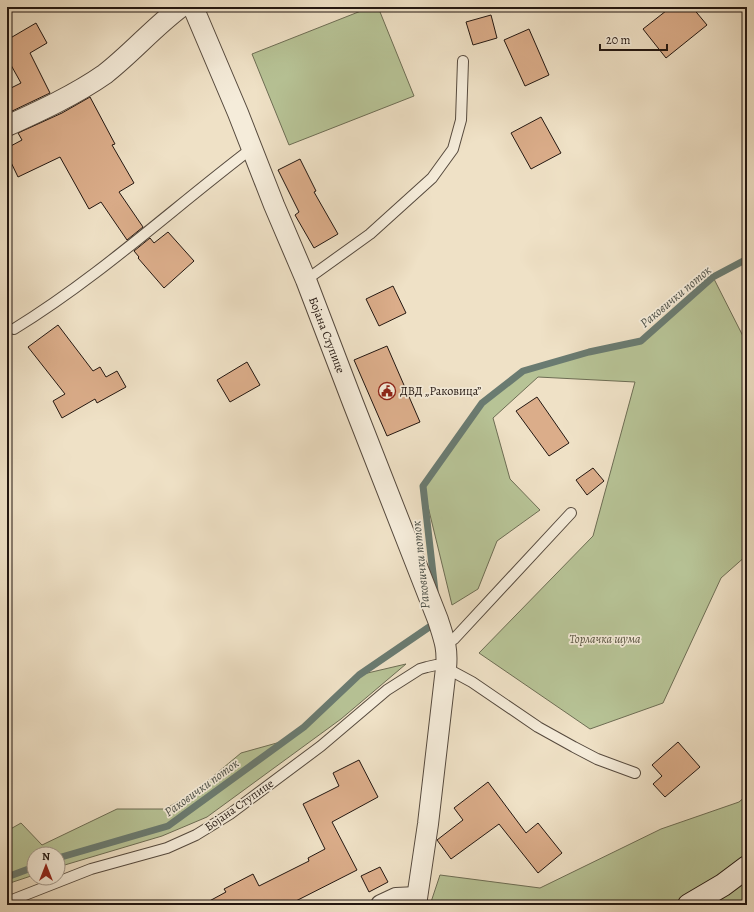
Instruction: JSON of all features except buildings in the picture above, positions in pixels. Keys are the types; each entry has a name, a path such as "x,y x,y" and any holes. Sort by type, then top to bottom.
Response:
{"main road":[{"path":"689,905 723,885 747,867"}],"street":[{"path":"7,126 58,101 104,74 126,56 161,22 181,7"},
{"name":"Бојана Ступице","path":"193,7 306,280 445,641 447,653 446,668 428,824 417,901"},
{"path":"381,905 396,898 417,901"}],"lane":[{"path":"306,280 370,234 432,178 453,149 461,120 463,61"},
{"path":"14,329 46,310 95,274 212,178 251,149"},
{"path":"445,641 454,640 571,513"},
{"name":"Бојана Ступице","path":"7,902 91,869 167,848 196,835 230,814 321,746 387,690 420,669 436,665 446,668"},
{"path":"446,668 472,682 538,727 597,759 635,773"}],"green space":[{"path":"371,7 378,7 414,96 289,145 252,54"},
{"name":"Торлачка шума","path":"713,277 747,344 747,555 721,578 663,703 590,729 479,653 593,536 635,382 538,377 493,418 510,479 540,510 497,541 478,589 452,605 423,486 482,403 523,371 589,352 641,341"},
{"path":"406,664 341,719 207,817 162,836 66,865 66,846 26,846 26,878 7,884 7,831 21,823 42,845 117,809 165,809 193,793 241,753 284,741 304,727 359,675"},
{"path":"747,795 747,905 430,905 440,875 540,888 661,829 739,802"}],"waterway":[{"name":"Раковички поток","path":"435,591 423,486 482,403 523,371 589,352 641,341 713,277 747,259"},
{"name":"Раковички поток","path":"66,856 168,826 304,727 359,675 438,621"},
{"name":"Раковички поток","path":"7,877 26,870"}],"place":[{"name":"ДВД „Раковица”","path":"387,391"}]}
